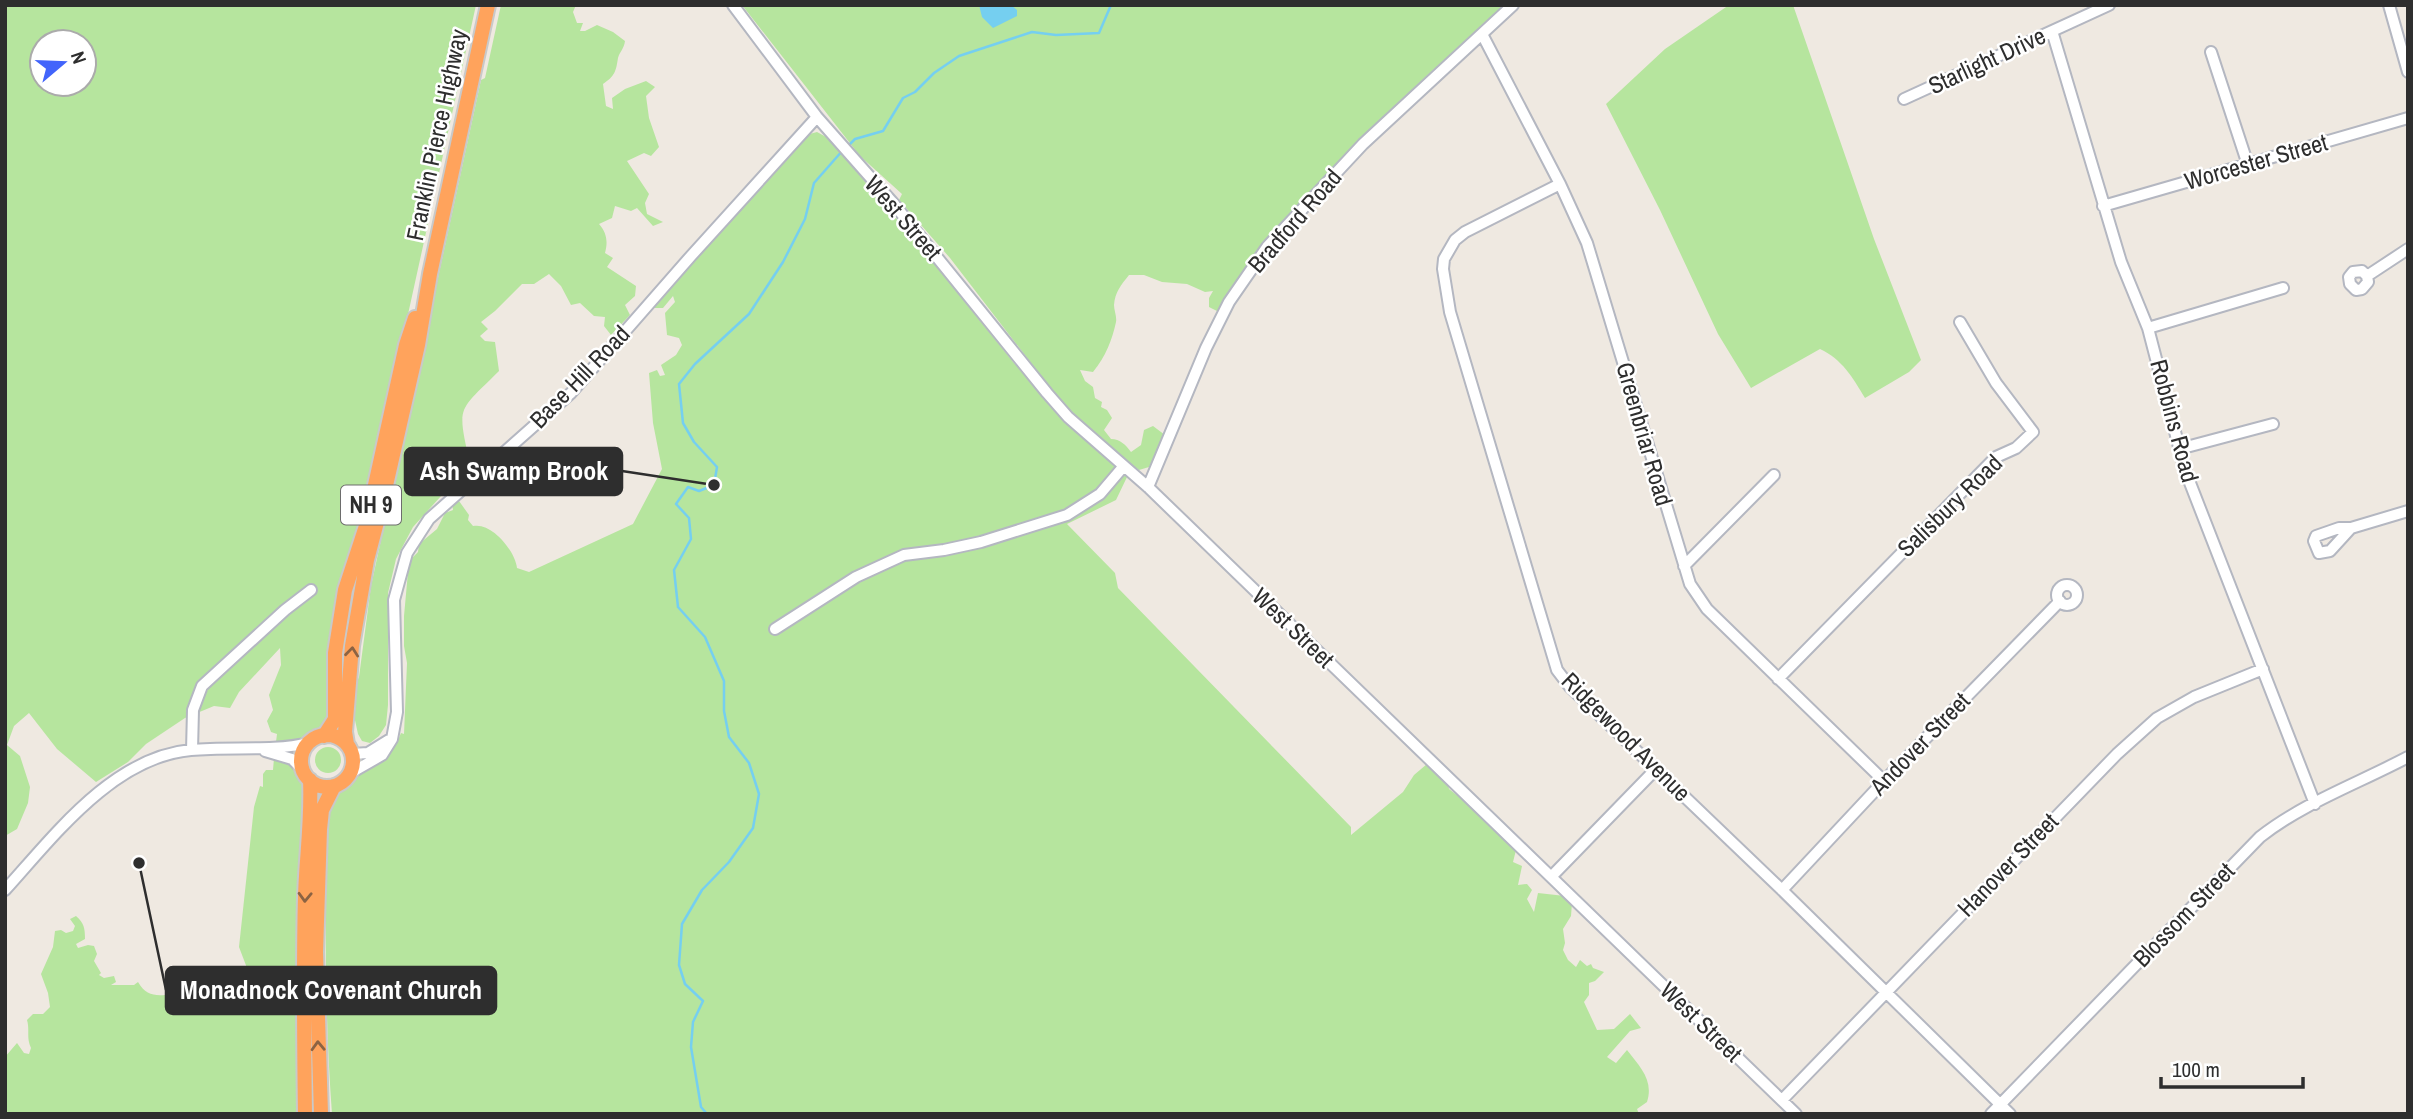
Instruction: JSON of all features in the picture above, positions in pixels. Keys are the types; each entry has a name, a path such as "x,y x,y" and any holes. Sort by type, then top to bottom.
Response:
{"highway":[{"name":"Franklin Pierce Highway","path":"349,749 345,732 352,646 367,560 415,358 430,274 488,5"},
{"name":"Franklin Pierce Highway","path":"324,736 335,719 335,653 345,590 366,526 407,345 430,274"},
{"path":"305,1114 304,942 311,807 303,752 309,743 324,736 338,737 349,749"},
{"name":"NH 9","path":"349,749 353,764 349,774"},
{"path":"307,775 323,787 340,784 349,774"},
{"path":"321,1114 316,951 320,829 322,810 334,786"}],"street":[{"name":"West Street","path":"733,5 817,117 893,203 1068,416 1148,487 1796,1114"},
{"name":"Bradford Road","path":"1148,487 1217,325 1229,302 1267,247 1363,144 1513,5"},
{"name":"Starlight Drive","path":"1904,99 2109,5"},
{"path":"2389,5 2408,72"},
{"name":"Robbins Road","path":"2052,31 2103,206 2125,274 2148,328 2179,449 2210,536 2315,804"},
{"name":"Greenbriar Road","path":"1482,34 1560,184 1595,267 1690,584 1707,609 1884,781"},
{"path":"2211,52 2248,165"},
{"name":"Base Hill Road","path":"392,739 397,712 394,600 407,553 429,519 570,393 817,117"},
{"name":"Worcester Street","path":"2103,206 2408,118"},
{"name":"Ridgewood Avenue","path":"1560,184 1465,232 1455,240 1444,259 1446,295 1557,670 1570,687 2010,1114"},
{"path":"2367,276 2408,249"},
{"path":"2148,328 2283,288"},
{"name":"Salisbury Road","path":"1778,678 1996,457 2015,447 2033,432 1996,383 1960,321"},
{"path":"2179,449 2273,424"},
{"path":"775,629 856,577 904,555 981,542 1067,514 1100,494 1123,467"},
{"path":"1684,566 1774,475"},
{"path":"2351,528 2408,511"},
{"path":"192,750 193,710 202,686 285,610 311,590"},
{"name":"Andover Street","path":"1782,890 2060,601"},
{"name":"Hanover Street","path":"1782,1100 2116,754 2157,718 2194,697 2263,669"},
{"path":"349,749 368,752 392,739"},
{"path":"349,774 382,755 392,739"},
{"path":"5,890 86,802 129,772 177,752 309,743"},
{"path":"252,748 292,759 307,775"},
{"name":"Blossom Street","path":"1991,1114 2260,837 2315,804 2408,757"},
{"path":"1551,877 1656,769"}],"green space":[{"path":"5,5 476,5 363,519 328,715 312,735 276,742 277,734 271,732 267,721 273,710 269,695 281,665 280,648 239,692 230,708 214,706 185,718 146,744 128,762 96,782 57,749 29,713 14,726 7,745 20,756 30,787 28,803 17,829 5,836"},
{"path":"501,5 576,5 573,12 577,23 583,23 580,31 597,25 625,41 614,73 603,84 606,106 613,109 612,98 625,89 646,81 655,87 646,96 649,118 659,147 651,156 644,153 627,161 649,194 645,203 647,214 663,222 653,226 637,208 631,211 615,206 612,218 599,224 606,238 605,253 613,258 607,267 636,286 635,296 625,305 630,315 611,335 604,326 605,317 594,316 580,303 571,305 561,286 549,274 534,284 522,284 481,322 488,329 480,336 485,341 495,342 499,371 468,403 464,411 463,430 470,464 413,527 396,559 388,593 386,725 370,743 362,741 358,734 353,711 353,692 359,677 371,586 481,80 485,78"},
{"path":"742,5 1508,5 1456,54 1433,70 1361,138 1286,217 1219,312 1209,307 1209,298 1213,291 1205,292 1187,284 1162,282 1144,275 1129,275 1116,296 1116,322 1105,354 1093,372 1080,370 1085,381 1093,387 1095,398 1102,402 1101,407 1107,410 1112,418 1104,430 1111,439 1122,443 1131,452 1141,445 1144,430 1153,426 1165,435 1149,467 1139,470 1120,457 1068,411 950,258 899,200 902,194 860,156"},
{"path":"1729,5 1793,5 1874,239 1921,360 1909,372 1865,398 1841,364 1820,349 1751,388 1718,334 1660,210 1606,104 1665,49"},
{"path":"817,132 828,138 930,258 1014,363 1127,477 1116,500 1067,524 1115,573 1118,588 1351,827 1351,835 1403,792 1414,775 1427,764 1447,780 1449,789 1477,811 1516,850 1513,862 1522,866 1518,885 1527,884 1532,890 1527,899 1534,912 1538,893 1565,896 1572,903 1571,916 1563,929 1563,950 1568,960 1576,967 1580,960 1587,966 1591,964 1593,968 1604,972 1589,983 1589,995 1584,1002 1597,1030 1614,1029 1630,1014 1641,1028 1630,1031 1607,1057 1616,1063 1627,1050 1644,1074 1649,1094 1647,1102 1637,1109 1639,1114 332,1114 326,993 326,823 335,796 354,778 387,755 401,733 404,734 407,663 404,616 409,561 418,552 419,544 437,529 445,513 453,510 452,503 459,501 473,526 488,528 495,533 507,546 517,568 529,572 633,524 662,469 653,423 649,373 657,370 660,376 665,375 661,365 676,355 682,345 679,338 667,335 665,313 675,302 673,296 663,308 652,308 731,216 745,205 806,135"},
{"path":"328,747 337,751 341,760 337,769 328,773 319,769 315,760 319,751"},
{"path":"274,758 296,767 307,785 307,820 299,868 298,899 296,1030 299,1114 5,1114 5,1057 17,1043 24,1053 29,1054 31,1048 27,1020 33,1014 43,1014 50,1007 41,974 53,947 55,931 73,931 75,926 70,919 76,916 84,929 85,939 76,944 78,948 94,946 97,954 94,961 101,973 99,975 104,978 114,976 116,982 111,985 134,985 138,982 146,992 165,995 168,989 173,992 176,987 185,983 187,989 206,994 212,992 224,1003 230,1004 232,998 238,997 235,988 247,968 239,947 254,807 260,786 263,787 263,774 266,770 273,770"}],"water":[{"path":"979,5 1011,5 1017,10 1017,16 993,28 982,17"}],"waterway":[{"path":"848,146 855,139 883,131 903,98 915,92 934,73 959,56 1032,32 1056,35 1099,33 1111,5"},
{"path":"707,1114 701,1107 691,1047 693,1022 703,1001 685,984 679,965 682,924 702,890 729,862 753,828 759,794 749,763 729,737 724,711 724,681 705,637 678,607 674,570 691,539 689,518 676,504 688,487 699,491 714,485 717,467 694,442 683,423 679,384 695,364 749,314 783,262 805,219 814,183 843,150"}],"place":[{"name":"Ash Swamp Brook","path":"714,485"},
{"name":"Monadnock Covenant Church","path":"139,863"}]}
